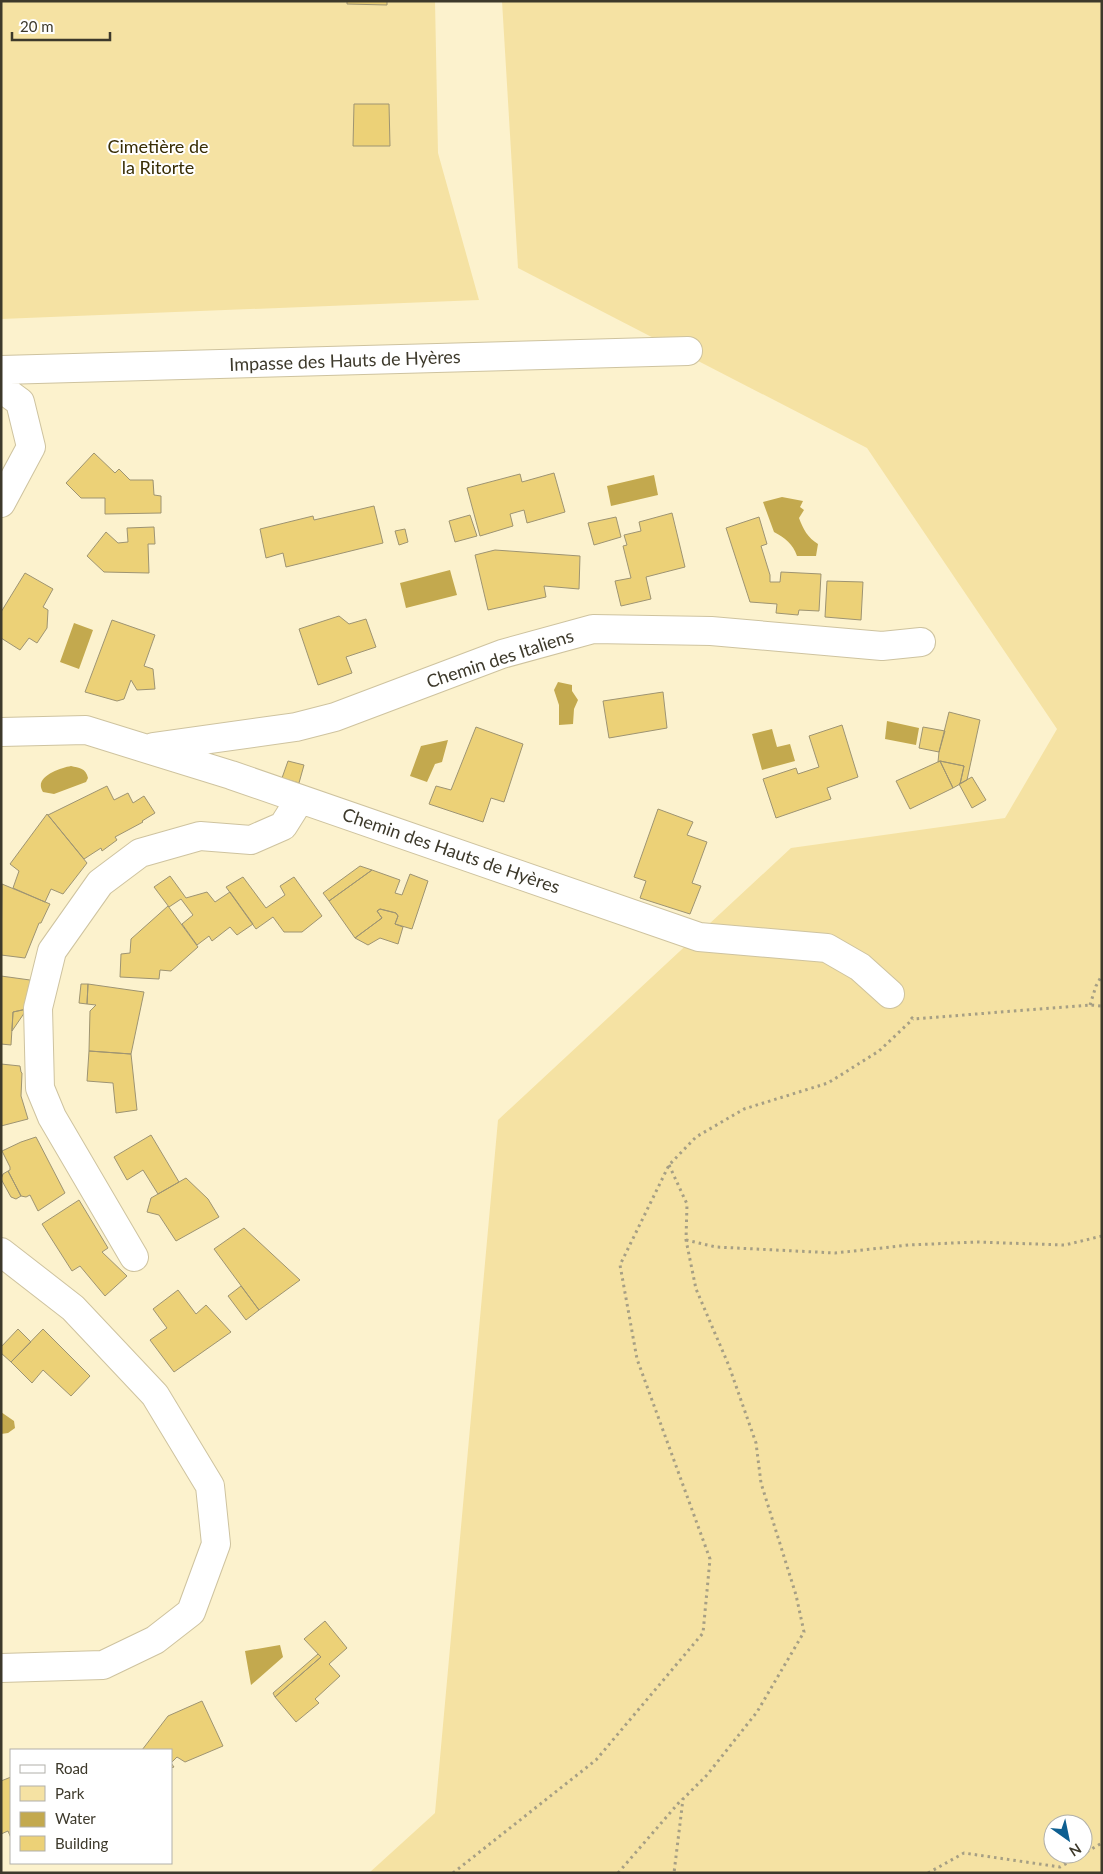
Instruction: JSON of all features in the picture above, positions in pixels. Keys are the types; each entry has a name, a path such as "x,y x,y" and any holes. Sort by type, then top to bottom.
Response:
{"street":[{"name":"Impasse des Hauts de Hyères","path":"1,370 688,352"},
{"path":"1,388 20,402 30,447 1,503"},
{"name":"Chemin des Italiens","path":"146,748 296,727 335,716 502,654 593,629 711,631 882,646 921,642"},
{"name":"Chemin des Hauts de Hyères","path":"1,732 86,730 300,799 699,937 827,948 860,967 890,994"},
{"path":"134,1257 52,1117 40,1088 38,1008 52,951 100,884 140,853 200,836 251,840 283,826 300,799"},
{"path":"1,1252 73,1308 155,1396 210,1486 216,1544 191,1612 155,1640 103,1665 1,1668"}],"path":[{"path":"1090,1006 1096,986 1102,975"},
{"path":"890,994 912,1019"},
{"path":"453,1873 596,1760 703,1633 710,1559 637,1359 620,1265 669,1165 696,1137 744,1109 828,1084 879,1051 912,1019 1102,1006"},
{"path":"618,1873 683,1799 707,1775 757,1712 804,1632 796,1595 761,1482 756,1442 729,1366 696,1289 686,1240 686,1204 669,1165"},
{"path":"686,1240 716,1247 835,1253 909,1245 976,1242 1065,1245 1102,1236"},
{"path":"674,1873 683,1799"},
{"path":"928,1873 964,1853 1060,1867 1102,1843"}],"green space":[{"name":"Cimetière de la Ritorte","path":"1,1 435,1 438,153 479,300 1,319"},
{"path":"502,1 1102,1 1102,1873 369,1873 435,1813 498,1120 791,848 1005,818 1057,729 867,448 518,268"}],"water":[{"path":"654,475 658,495 611,506 607,486"},
{"path":"782,497 803,501 800,507 804,510 799,518 806,533 818,544 816,556 797,556 788,542 774,532 763,502"},
{"path":"450,570 457,595 406,608 400,583"},
{"path":"74,623 93,630 79,669 60,662"},
{"path":"558,682 572,685 572,691 578,700 574,709 573,724 559,725 559,705 554,690"},
{"path":"887,721 919,728 916,745 885,739"},
{"path":"772,729 777,747 790,744 795,761 762,770 752,734"},
{"path":"448,740 442,762 435,764 427,782 410,776 421,746"},
{"path":"71,766 86,772 88,778 86,782 54,794 43,792 42,782 49,774"},
{"path":"1,1412 14,1421 15,1428 8,1433 1,1434"},
{"path":"280,1645 283,1657 251,1685 245,1651"}],"building":[{"path":"347,1 387,1 387,5 347,4"},
{"path":"354,104 389,104 390,146 353,146"},
{"path":"94,453 115,473 119,469 130,480 153,480 154,495 161,496 161,513 105,514 105,498 81,498 66,483"},
{"path":"554,473 565,512 527,523 524,510 510,514 513,526 480,536 467,488 520,474 522,482"},
{"path":"374,506 383,543 286,567 283,553 266,558 260,529 313,516 314,520"},
{"path":"672,513 685,567 646,577 651,599 621,606 615,581 631,578 623,546 627,545 624,535 641,531 639,522"},
{"path":"470,515 477,536 455,542 449,521"},
{"path":"616,517 621,537 594,545 588,523"},
{"path":"759,517 767,544 761,546 770,575 770,582 780,582 781,572 821,574 819,611 799,610 798,615 776,613 777,604 750,602 726,528"},
{"path":"154,527 155,544 148,544 149,573 104,572 87,556 106,532 118,543 128,542 127,528"},
{"path":"405,529 408,542 399,545 395,531"},
{"path":"495,550 580,556 579,589 544,586 546,597 488,610 475,555"},
{"path":"25,573 53,589 43,607 48,610 47,628 37,643 29,638 20,650 1,638 1,612"},
{"path":"827,581 863,582 861,620 825,617"},
{"path":"339,616 349,624 366,619 376,647 346,657 352,673 318,685 299,629"},
{"path":"112,620 155,635 144,666 153,669 155,689 137,690 131,680 124,699 117,701 85,692"},
{"path":"663,692 667,728 609,738 603,701"},
{"path":"949,712 980,720 967,780 960,784 964,766 938,762"},
{"path":"842,725 858,777 827,788 831,799 776,818 763,779 796,768 798,774 819,767 809,736"},
{"path":"476,727 523,744 504,802 491,798 483,822 429,804 436,786 451,790"},
{"path":"923,727 945,731 939,752 919,748"},
{"path":"288,761 304,765 299,783 282,778"},
{"path":"940,761 964,766 960,784 953,788"},
{"path":"940,761 953,788 910,809 896,781"},
{"path":"972,777 986,800 972,808 959,784"},
{"path":"107,786 114,800 128,793 133,803 144,796 155,813 143,822 115,837 117,840 102,851 101,848 84,859 48,815"},
{"path":"658,809 693,822 687,835 707,842 692,883 701,886 690,914 640,898 646,881 634,877"},
{"path":"47,814 87,863 63,894 51,889 45,902 13,888 19,871 10,864"},
{"path":"360,866 372,870 329,901 323,893"},
{"path":"372,870 400,880 395,893 402,895 410,874 428,881 412,929 395,924 398,916 396,913 380,909 377,911 382,918 355,938 329,901"},
{"path":"170,876 186,898 207,892 215,902 230,892 253,924 237,935 230,927 212,941 209,936 197,945 182,924 193,915 181,899 169,907 154,887"},
{"path":"243,877 266,908 285,895 280,886 294,877 322,916 302,932 284,932 273,917 256,929 226,887"},
{"path":"2,884 50,904 41,923 39,923 25,958 1,955"},
{"path":"168,906 198,947 171,971 160,970 159,979 120,977 121,954 130,953 131,939"},
{"path":"380,909 396,913 398,916 395,924 403,927 398,944 380,938 368,945 355,938 382,918 377,911"},
{"path":"1,976 30,980 27,1009 13,1012 11,1045 1,1044"},
{"path":"81,984 88,984 87,1004 79,1003"},
{"path":"88,984 144,992 131,1054 89,1051 90,1011 96,1005 87,1004"},
{"path":"27,1009 12,1031 13,1012"},
{"path":"89,1051 131,1054 137,1110 116,1113 113,1083 87,1081"},
{"path":"1,1064 20,1066 22,1073 21,1096 28,1119 1,1126"},
{"path":"151,1135 179,1182 158,1194 143,1170 127,1180 114,1157"},
{"path":"36,1137 65,1193 38,1211 30,1195 26,1197 21,1196 8,1171 10,1167 2,1151"},
{"path":"8,1171 21,1196 16,1199 11,1197 1,1179 3,1174"},
{"path":"186,1178 208,1199 219,1217 176,1241 159,1215 147,1212 151,1198"},
{"path":"79,1200 108,1248 102,1252 127,1276 105,1296 80,1266 72,1271 42,1224"},
{"path":"244,1228 300,1280 259,1310 214,1249"},
{"path":"241,1286 259,1310 246,1320 228,1296"},
{"path":"178,1290 196,1314 206,1305 231,1332 174,1372 150,1340 167,1328 153,1309"},
{"path":"18,1329 31,1342 11,1362 1,1353 1,1347"},
{"path":"43,1329 90,1376 71,1396 43,1370 32,1383 11,1362"},
{"path":"325,1621 347,1648 329,1664 340,1676 315,1699 319,1703 296,1722 275,1697 321,1657 304,1639"},
{"path":"318,1654 321,1657 275,1697 273,1693"},
{"path":"202,1701 223,1746 185,1762 177,1757 172,1762 172,1749 143,1749 168,1716"},
{"path":"10,1777 10,1836 8,1831 1,1834 1,1781"}]}
